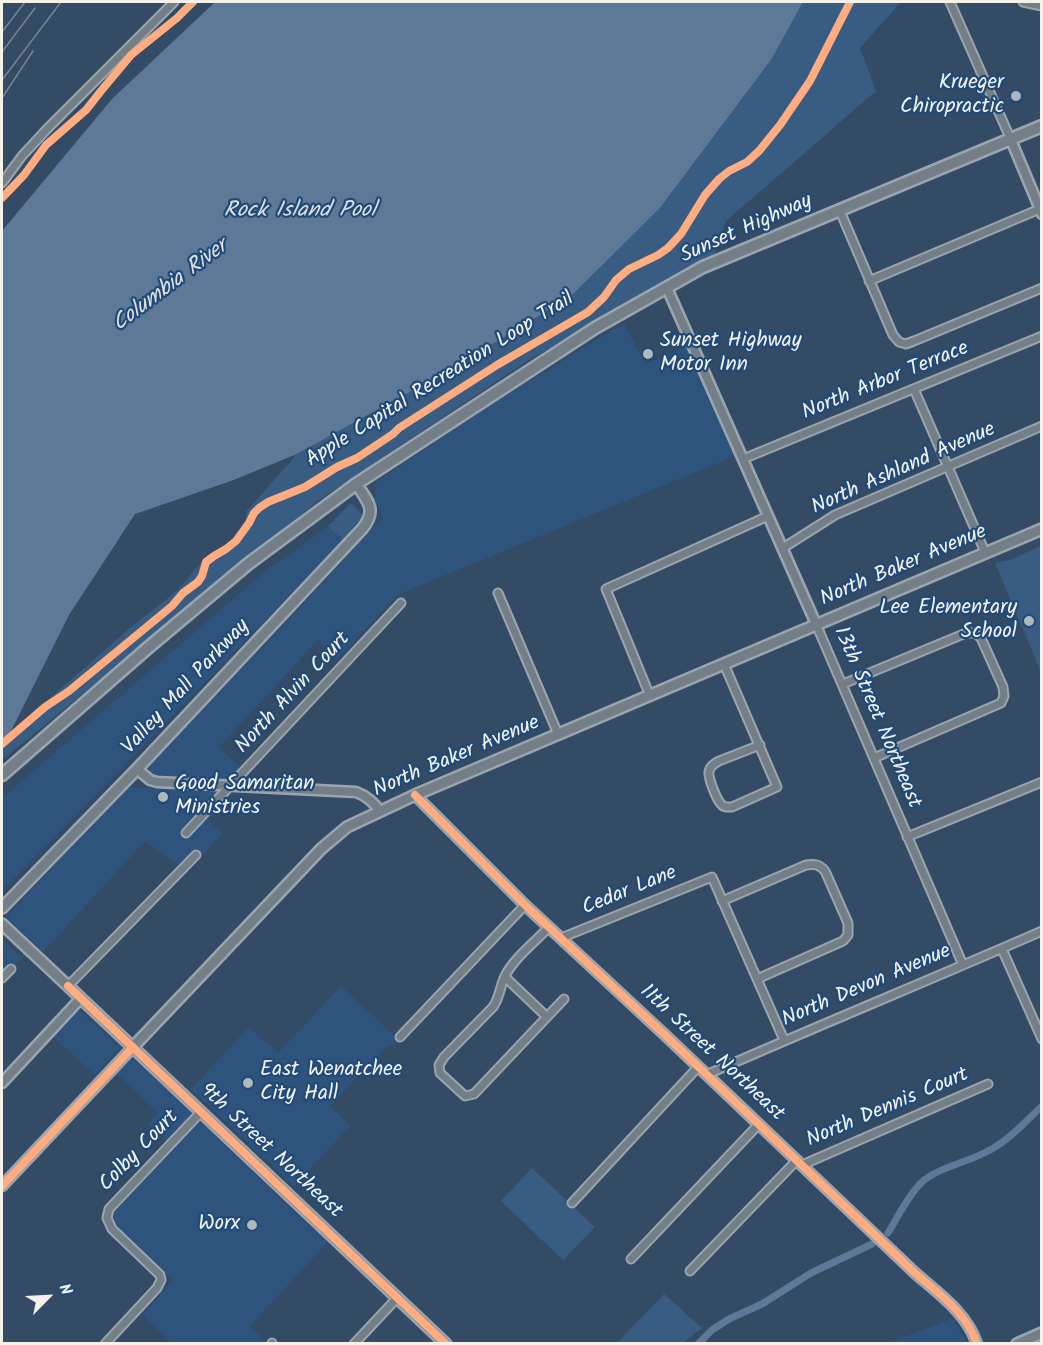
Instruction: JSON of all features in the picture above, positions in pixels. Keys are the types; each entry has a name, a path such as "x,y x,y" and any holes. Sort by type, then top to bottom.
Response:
{"highway":[{"name":"Sunset Highway","path":"2,775 248,564 356,484 595,328 703,267 1041,126"}],"main road":[{"name":"Valley Mall Parkway","path":"2,908 137,769 370,519 371,509 366,496 356,484"},
{"name":"North Baker Avenue","path":"133,1047 321,849 346,827 415,795 1041,529"},
{"name":"9th Street Northeast","path":"2,924 446,1344"},
{"path":"1017,1344 1041,1333"}],"street":[{"path":"2,183 22,156 47,129 174,2"},
{"path":"869,281 1041,211 953,2"},
{"path":"1023,2 1041,6"},
{"path":"840,211 893,335 899,342 906,344 914,341 1041,288"},
{"name":"13th Street Northeast","path":"666,288 843,684 963,965"},
{"name":"North Arbor Terrace","path":"743,459 1041,336"},
{"path":"915,389 985,552"},
{"name":"North Ashland Avenue","path":"783,548 835,514 1041,426"},
{"path":"650,696 606,589 768,516"},
{"path":"498,593 558,734"},
{"name":"North Alvin Court","path":"186,833 401,603"},
{"path":"843,684 966,633 975,633 981,638 1003,687 1004,696 1001,703 874,758"},
{"path":"723,663 760,745 777,787 732,807 721,805 709,769 719,761 760,745"},
{"path":"137,769 150,780 157,782 356,792 364,795 380,811"},
{"path":"907,837 1040,784"},
{"name":"11th Street Northeast","path":"415,795 549,927 915,1273 953,1306 968,1325 977,1344"},
{"path":"68,986 196,855"},
{"path":"757,979 843,940 848,935 848,923 825,872 817,864 806,865 722,901 784,1040"},
{"name":"Cedar Lane","path":"561,938 711,877 722,901"},
{"path":"400,1037 525,904"},
{"path":"549,927 520,957 505,977 497,1002 493,1007 444,1058 439,1065 440,1073 465,1096 474,1094 564,999"},
{"name":"North Devon Avenue","path":"706,1075 1041,931"},
{"path":"1002,949 1041,1039"},
{"path":"2,978 10,969"},
{"path":"505,977 547,1017"},
{"path":"2,1083 81,999"},
{"name":"North Baker Avenue","path":"2,1186 133,1047"},
{"path":"572,1203 698,1067"},
{"name":"North Dennis Court","path":"690,1271 799,1163 988,1084"},
{"name":"Colby Court","path":"105,1344 157,1288 161,1280 160,1275 116,1235 107,1218 109,1209 201,1112"},
{"path":"631,1259 759,1125"},
{"path":"354,1344 398,1297"}],"shaded area":[{"path":"803,2 901,2 860,48 876,91 725,222 715,254 524,363 319,500 2,760 2,738 131,627 171,596 205,558 226,546 246,522 246,512 297,454 449,370 570,297 660,208 771,60"},
{"path":"624,323 645,364 686,347 735,456 397,595 337,659 318,640 219,747 248,774 241,782 149,774 147,767 293,615 383,517 374,499 376,482 482,410"},
{"path":"351,503 363,515 343,540 328,526"},
{"path":"328,526 343,540 2,891 2,798 260,576"},
{"name":"Lee Elementary School","path":"1041,546 1041,672 995,563 1010,560"},
{"path":"128,787 232,793 208,820 223,833 187,872 145,841 43,952 6,917"},
{"path":"2,939 22,958 2,980"},
{"path":"341,986 401,1042 385,1048 330,1106 350,1126 294,1186 191,1089 249,1027 278,1053"},
{"path":"76,1011 80,1011 118,1046 118,1049 95,1075 52,1036"},
{"path":"131,1059 136,1061 190,1112 191,1116 167,1141 148,1124 158,1113 115,1072"},
{"path":"201,1123 327,1243 250,1326 267,1343 172,1343 143,1315 173,1280 119,1228 114,1220 116,1208 195,1124"},
{"path":"532,1168 595,1227 563,1260 501,1201"},
{"path":"664,1294 702,1328 683,1343 617,1343"},
{"path":"952,1319 968,1343 888,1343"}],"water":[{"name":"Rock Island Pool","path":"215,2 803,2 771,60 660,208 570,297 449,370 297,454 231,481 135,514 69,615 10,733 2,738 2,231 112,99"}],"waterway":[{"path":"888,1233 907,1201 927,1178 995,1147 1042,1106"},
{"path":"698,1344 712,1330 729,1319 762,1304 811,1273 872,1244"}],"railway":[{"path":"2,32 25,2"},
{"path":"2,80 61,2"},
{"path":"2,52 35,8"},
{"path":"2,98 33,51"}],"cycle path":[{"path":"2,198 24,175 46,145 86,110 131,55 193,2"},
{"name":"Apple Capital Recreation Loop Trail","path":"2,744 172,606 183,593 198,582 206,562 236,541 259,508 305,487 337,467 357,458 497,365 588,312 604,297 616,280 629,269 668,248 681,234 705,195 719,179 747,162 780,125 810,81 850,2"},
{"path":"415,795 525,905 915,1273 951,1304 966,1323 977,1344"},
{"path":"68,986 446,1344"},
{"path":"2,1186 133,1047"}],"place":[{"name":"Krueger Chiropractic","path":"1016,96"},
{"name":"Sunset Highway Motor Inn","path":"648,354"},
{"name":"Lee Elementary School","path":"1029,621"},
{"name":"Good Samaritan Ministries","path":"163,797"},
{"name":"East Wenatchee City Hall","path":"248,1083"},
{"name":"Worx","path":"252,1225"}],"water label":[{"name":"Columbia River","path":"171,287"}]}
